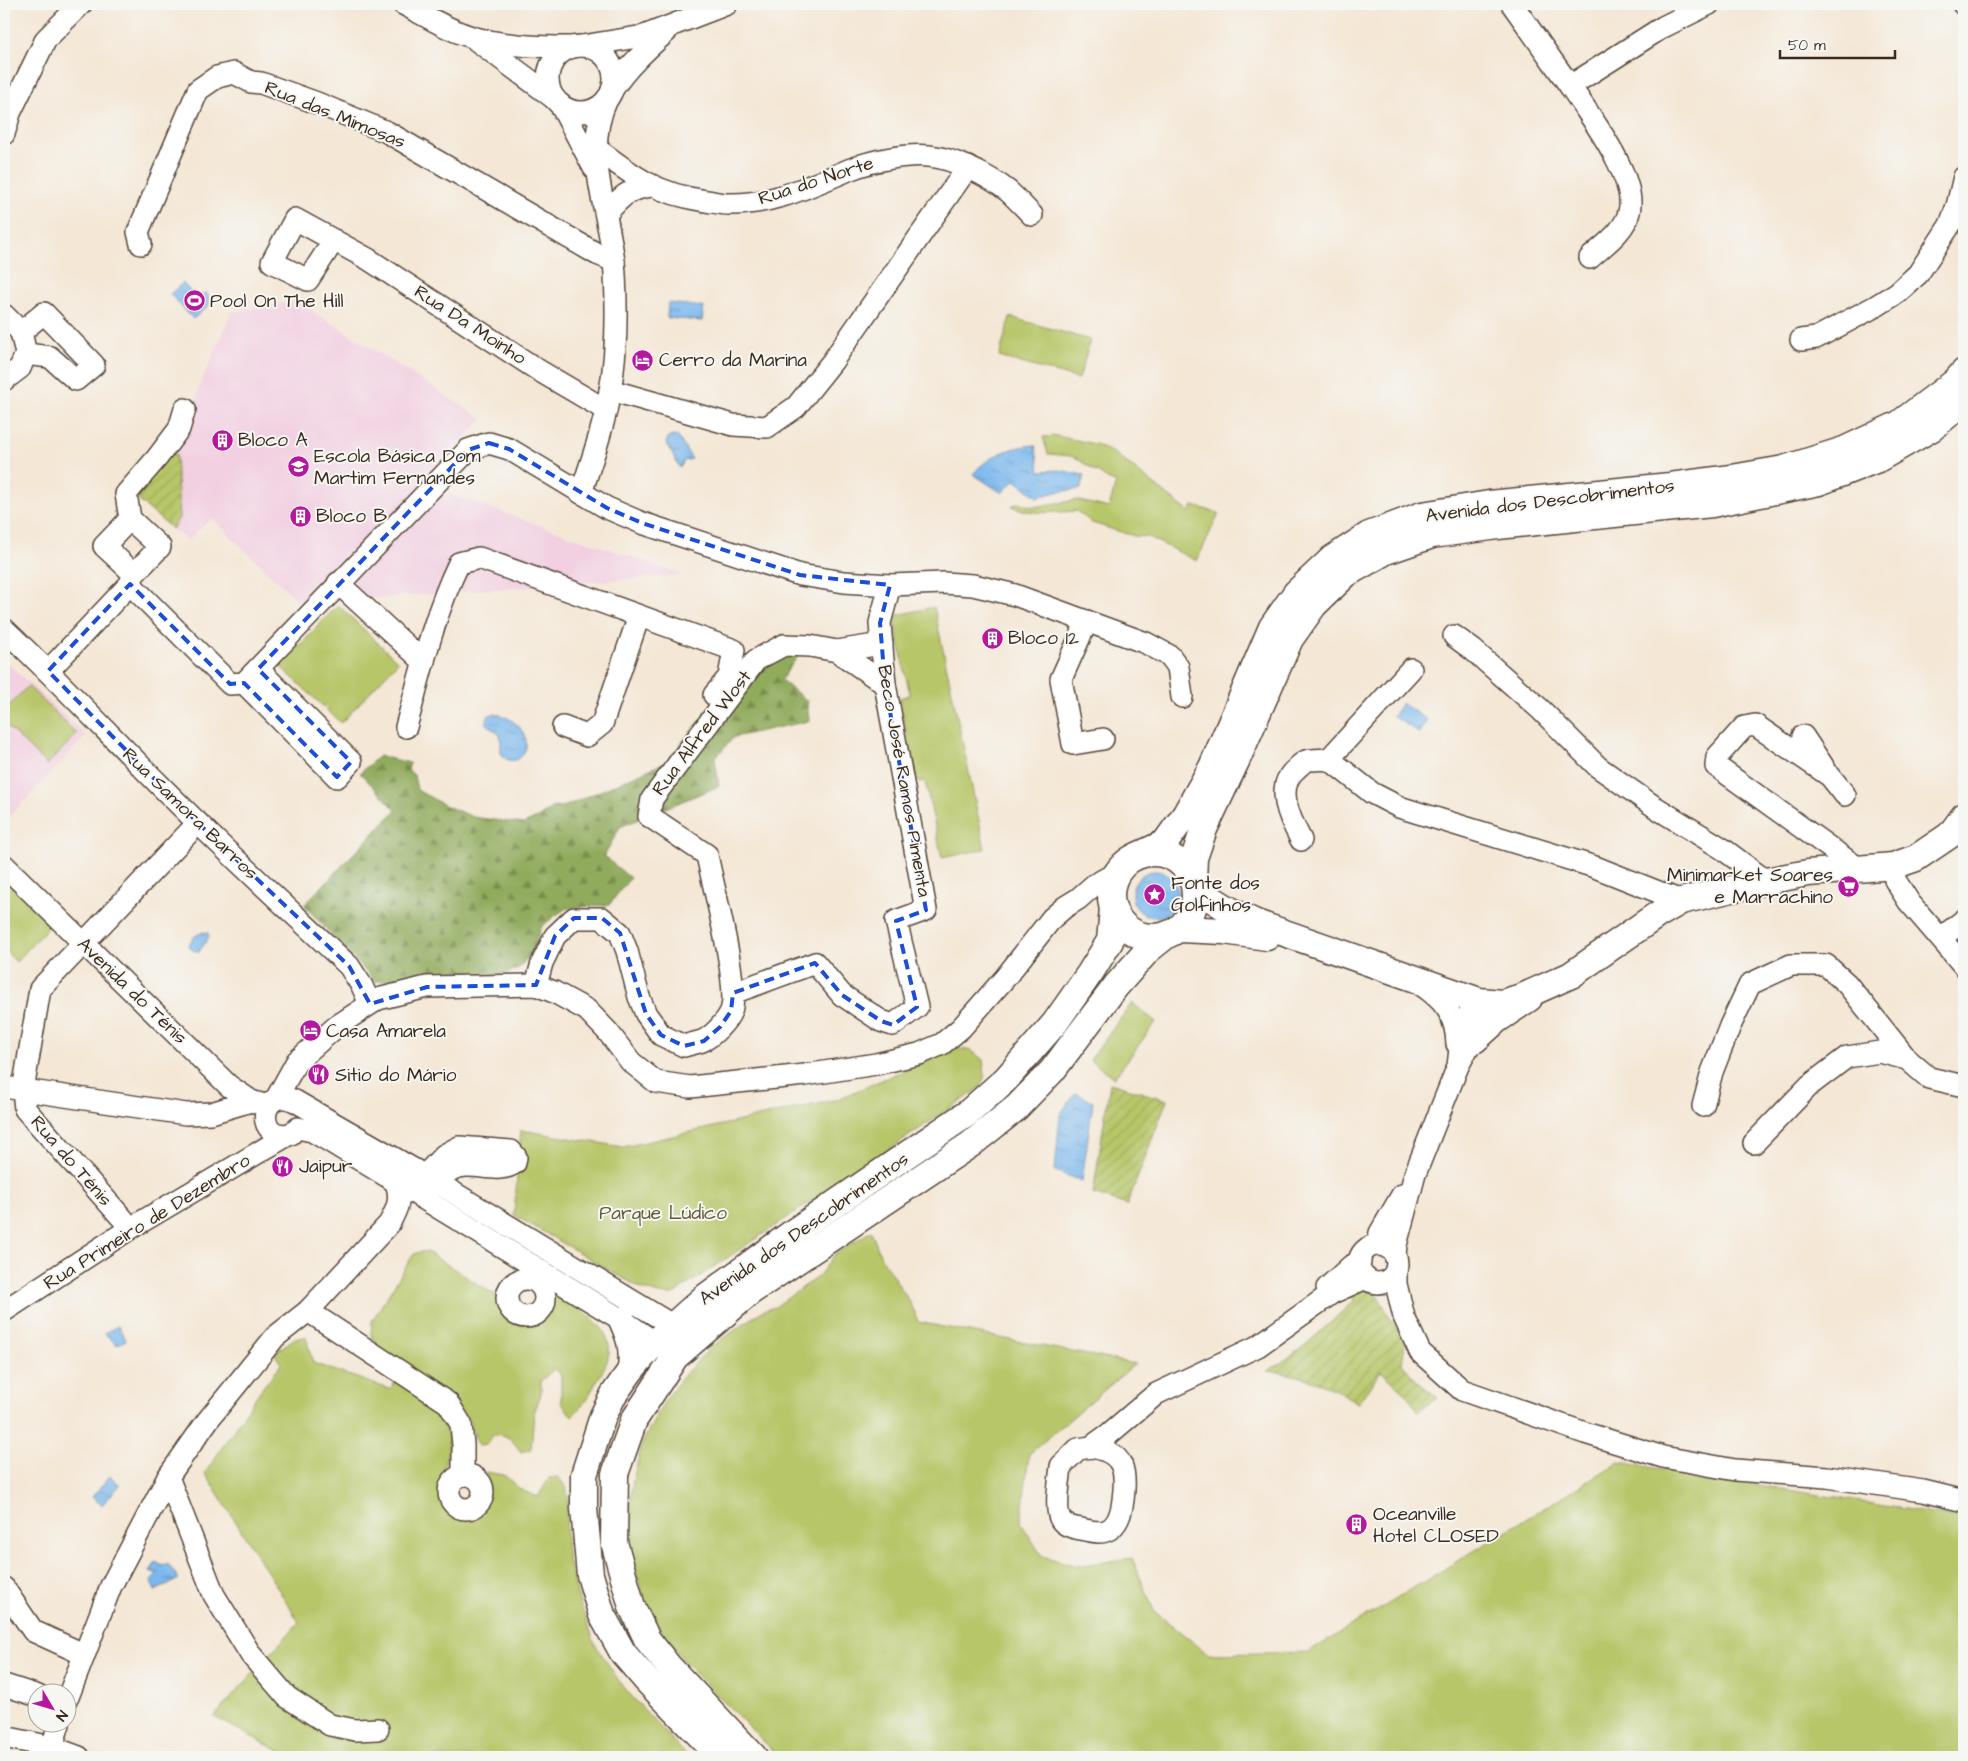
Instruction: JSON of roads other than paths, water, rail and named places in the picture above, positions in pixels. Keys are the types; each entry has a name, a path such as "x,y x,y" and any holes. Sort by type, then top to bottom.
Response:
{"main road":[{"name":"Avenida dos Descobrimentos","path":"1128,864 1164,843 1185,815 1212,767 1272,627 1296,593 1332,559 1369,535 1422,515 1489,504 1670,486 1784,469 1844,450 1899,424 1955,382 1964,372"},
{"name":"Avenida dos Descobrimentos","path":"1194,883 1194,858 1204,829 1238,758 1290,640 1314,605 1346,574 1386,551 1432,535 1498,526 1712,504 1819,482 1878,459 1932,428 1964,401"},
{"path":"1315,944 1224,931 1174,932 1157,937 1135,933 1122,923 1112,904 1114,880 1128,864 1150,853 1164,854 1170,856 1186,868 1194,883 1205,895 1235,913 1270,928 1479,1001 1502,1002 1522,997 1571,975 1657,914 1681,901 1808,873 1893,866 1916,858 1950,835 1964,816"},
{"path":"1174,932 1187,920 1193,910 1196,898 1194,883"},
{"name":"Avenida dos Descobrimentos","path":"754,1757 669,1667 647,1639 632,1607 614,1542 615,1474 634,1420 675,1341 703,1299 795,1231 968,1113 1006,1079 1055,1023 1110,941 1112,904"},
{"name":"Avenida dos Descobrimentos","path":"721,1757 648,1682 623,1653 602,1615 590,1575 584,1508 584,1475 603,1416 614,1394 631,1370 971,1144 1016,1108 1052,1071 1116,986 1148,950 1174,932"},
{"path":"622,1320 631,1339 631,1370"}],"street":[{"path":"4,134 10,113 46,39 80,4"},
{"path":"404,4 443,26 472,37 504,44 590,47 605,56 613,72 610,94 601,113 597,129 596,148 599,181 614,261 615,336 608,400 581,493"},
{"path":"599,181 588,154 550,90 548,79 550,69 555,60 562,52 576,47 644,36 674,26 726,4"},
{"path":"1512,4 1570,86 1625,175 1631,199 1629,213 1622,227 1590,258"},
{"path":"1570,86 1663,27 1709,4"},
{"path":"472,37 569,110 585,111 600,106 637,58 674,26"},
{"name":"Rua das Mimosas","path":"140,244 138,232 198,90 217,77 234,73 251,82 261,83 317,103 387,132 598,254 614,261"},
{"name":"Rua do Norte","path":"596,148 627,172 651,186 688,198 728,204 770,200 812,186 854,168 888,159 930,156 968,167 1007,191 1032,214"},
{"name":"Rua Da Moinho","path":"334,240 383,269 538,370 608,400 733,426 767,427 796,407 832,362 968,167"},
{"path":"1801,340 1816,338 1876,306 1897,293 1918,274 1950,225 1957,206 1964,176"},
{"path":"568,236 581,235 607,219 626,193 636,188 651,186"},
{"path":"21,332 44,313 94,366 76,380 50,357 26,354"},
{"path":"4,315 21,332 26,354 20,368 4,380"},
{"path":"48,671 160,547 130,519 126,494 179,429 185,408"},
{"path":"130,519 104,546 132,579 230,684 251,676 338,583 468,450 489,443 510,449 607,508 642,523 800,575 844,582 890,585 944,582 973,585 1015,596 1146,642 1170,656 1178,667 1182,697"},
{"path":"406,727 447,589 459,563 480,558 734,650 728,677 686,732"},
{"path":"338,583 424,662"},
{"name":"Beco José Ramos Pimenta","path":"732,993 814,963 842,995 881,1021 893,1025 917,1007 896,921 926,910 885,684 880,623 890,585"},
{"path":"563,728 587,736 602,724 639,616"},
{"path":"1087,621 1061,680 1073,744 1103,739"},
{"name":"Rua Samora Barros","path":"4,629 198,823 349,966 362,986 370,1004"},
{"path":"1454,636 1473,650 1540,709 1598,767 1655,807 1723,849 1766,881"},
{"path":"837,651 882,644"},
{"name":"Rua Alfred Wost","path":"536,985 542,963 555,936 574,918 602,918 620,933 627,951 639,997 646,1014 661,1034 684,1046 704,1040 720,1027 731,1011 732,993 728,958 706,855 649,816 652,799 756,660 784,645 810,646 837,651 885,684"},
{"path":"1329,759 1411,669"},
{"path":"251,676 350,762 337,777 251,676"},
{"path":"1830,776 1755,726 1744,727 1717,757 1716,766 1858,868"},
{"path":"1803,736 1845,795"},
{"path":"1301,840 1293,826 1284,795 1286,782 1293,771 1305,761 1329,759 1372,792 1399,807 1595,867 1681,901"},
{"name":"Rua do Ténis","path":"131,1228 25,1108 14,1088 40,989 198,823"},
{"path":"675,1341 622,1320 444,1213 404,1203 315,1133 295,1131 276,1133 268,1126 265,1116 265,1102 297,1061 337,1026 378,999 427,987 536,985 554,992 587,1010 608,1032 631,1062 656,1082 690,1087 805,1075 876,1064 919,1054 942,1044 961,1028 1045,927 1065,906 1128,864"},
{"name":"Avenida do Ténis","path":"4,865 230,1086 265,1102"},
{"path":"1893,866 1895,880 1909,902 1964,966"},
{"path":"1078,899 1112,904"},
{"path":"1941,938 1964,920"},
{"path":"1703,1106 1712,1072 1730,1026 1750,984 1791,965 1826,965 1847,984 1907,1059 1929,1078 1964,1086"},
{"path":"1458,1066 1477,1041 1498,1022 1571,975"},
{"path":"1410,976 1437,995 1452,1014 1457,1037 1458,1066"},
{"path":"1258,1346 1275,1328 1317,1297 1351,1266 1377,1282 1389,1279 1390,1256 1396,1245 1415,1174 1458,1066 1485,1011 1479,1001"},
{"path":"1754,1143 1810,1085 1847,1057 1880,1052 1907,1059"},
{"path":"14,1088 186,1114 211,1113 285,1097 435,1175 675,1341"},
{"path":"295,1131 303,1115 298,1104"},
{"name":"Rua Primeiro de Dezembro","path":"4,1312 131,1228 295,1131"},
{"path":"73,1684 111,1586 168,1477 208,1420 275,1337 308,1311 404,1203 435,1175"},
{"path":"1390,1256 1367,1248 1361,1257 1366,1274 1384,1288 1404,1317 1420,1352 1462,1390 1585,1433 1663,1457 1736,1470 1827,1477 1923,1491 1964,1501"},
{"path":"1390,1256 1404,1317"},
{"path":"1090,1447 1121,1425 1156,1394 1258,1346 1332,1293 1366,1274"},
{"path":"308,1311 448,1403 461,1424 463,1475"},
{"path":"1117,1459 1118,1437 1121,1425"},
{"path":"1090,1447 1105,1449 1117,1459 1124,1469 1125,1480 1118,1518 1111,1528 1101,1532 1072,1528 1061,1520 1058,1511 1061,1466 1078,1449 1090,1447"},
{"path":"168,1477 214,1595 251,1655 287,1697 330,1725 356,1730 378,1729"},
{"path":"4,1588 33,1631 83,1654"},
{"path":"4,1685 28,1693"},
{"path":"52,1747 56,1734"},
{"path":"4,1737 52,1747 79,1757"}],"water":[{"name":"Pool On The Hill","path":"183,283 197,299 206,292 212,303 193,319 170,294"},
{"path":"668,303 704,307 702,321 667,318"},
{"path":"678,437 692,459 684,461 680,468 666,443 668,438"},
{"path":"1035,445 1040,471 1059,470 1084,475 1081,489 1056,492 1037,497 1015,480 1002,493 973,474 979,467 1001,453"},
{"path":"1402,703 1427,720 1419,733 1393,716"},
{"path":"492,714 509,718 522,730 526,738 526,746 524,753 518,759 508,760 501,753 501,738 499,734 486,724 488,716"},
{"name":"Fonte dos Golfinhos","path":"1160,871 1164,872 1174,881 1177,885 1177,903 1168,913 1160,917 1150,917 1142,913 1133,903 1132,889 1136,881 1146,872"},
{"path":"203,932 208,933 209,937 199,952 191,949 189,945 195,936"},
{"path":"1076,1093 1093,1102 1082,1181 1055,1171 1060,1114"},
{"path":"118,1326 126,1340 117,1345 104,1333"},
{"path":"110,1476 120,1485 102,1505 92,1497"},
{"path":"156,1562 162,1566 168,1564 179,1579 155,1591 151,1581 157,1575 150,1572"}],"place":[{"name":"Pool On The Hill","path":"194,301"},
{"name":"Cerro da Marina","path":"643,360"},
{"name":"Bloco A","path":"222,440"},
{"name":"Escola Básica Dom Martim Fernandes","path":"298,467"},
{"name":"Bloco B","path":"300,516"},
{"name":"Bloco 12","path":"992,638"},
{"name":"Minimarket Soares e Marrachino","path":"1849,886"},
{"name":"Fonte dos Golfinhos","path":"1155,894"},
{"name":"Casa Amarela","path":"310,1031"},
{"name":"Sitio do Mário","path":"319,1075"},
{"name":"Jaipur","path":"283,1166"},
{"name":"Oceanville Hotel CLOSED","path":"1357,1525"}],"park label":[{"name":"Parque Lúdico","path":"663,1213"}]}
